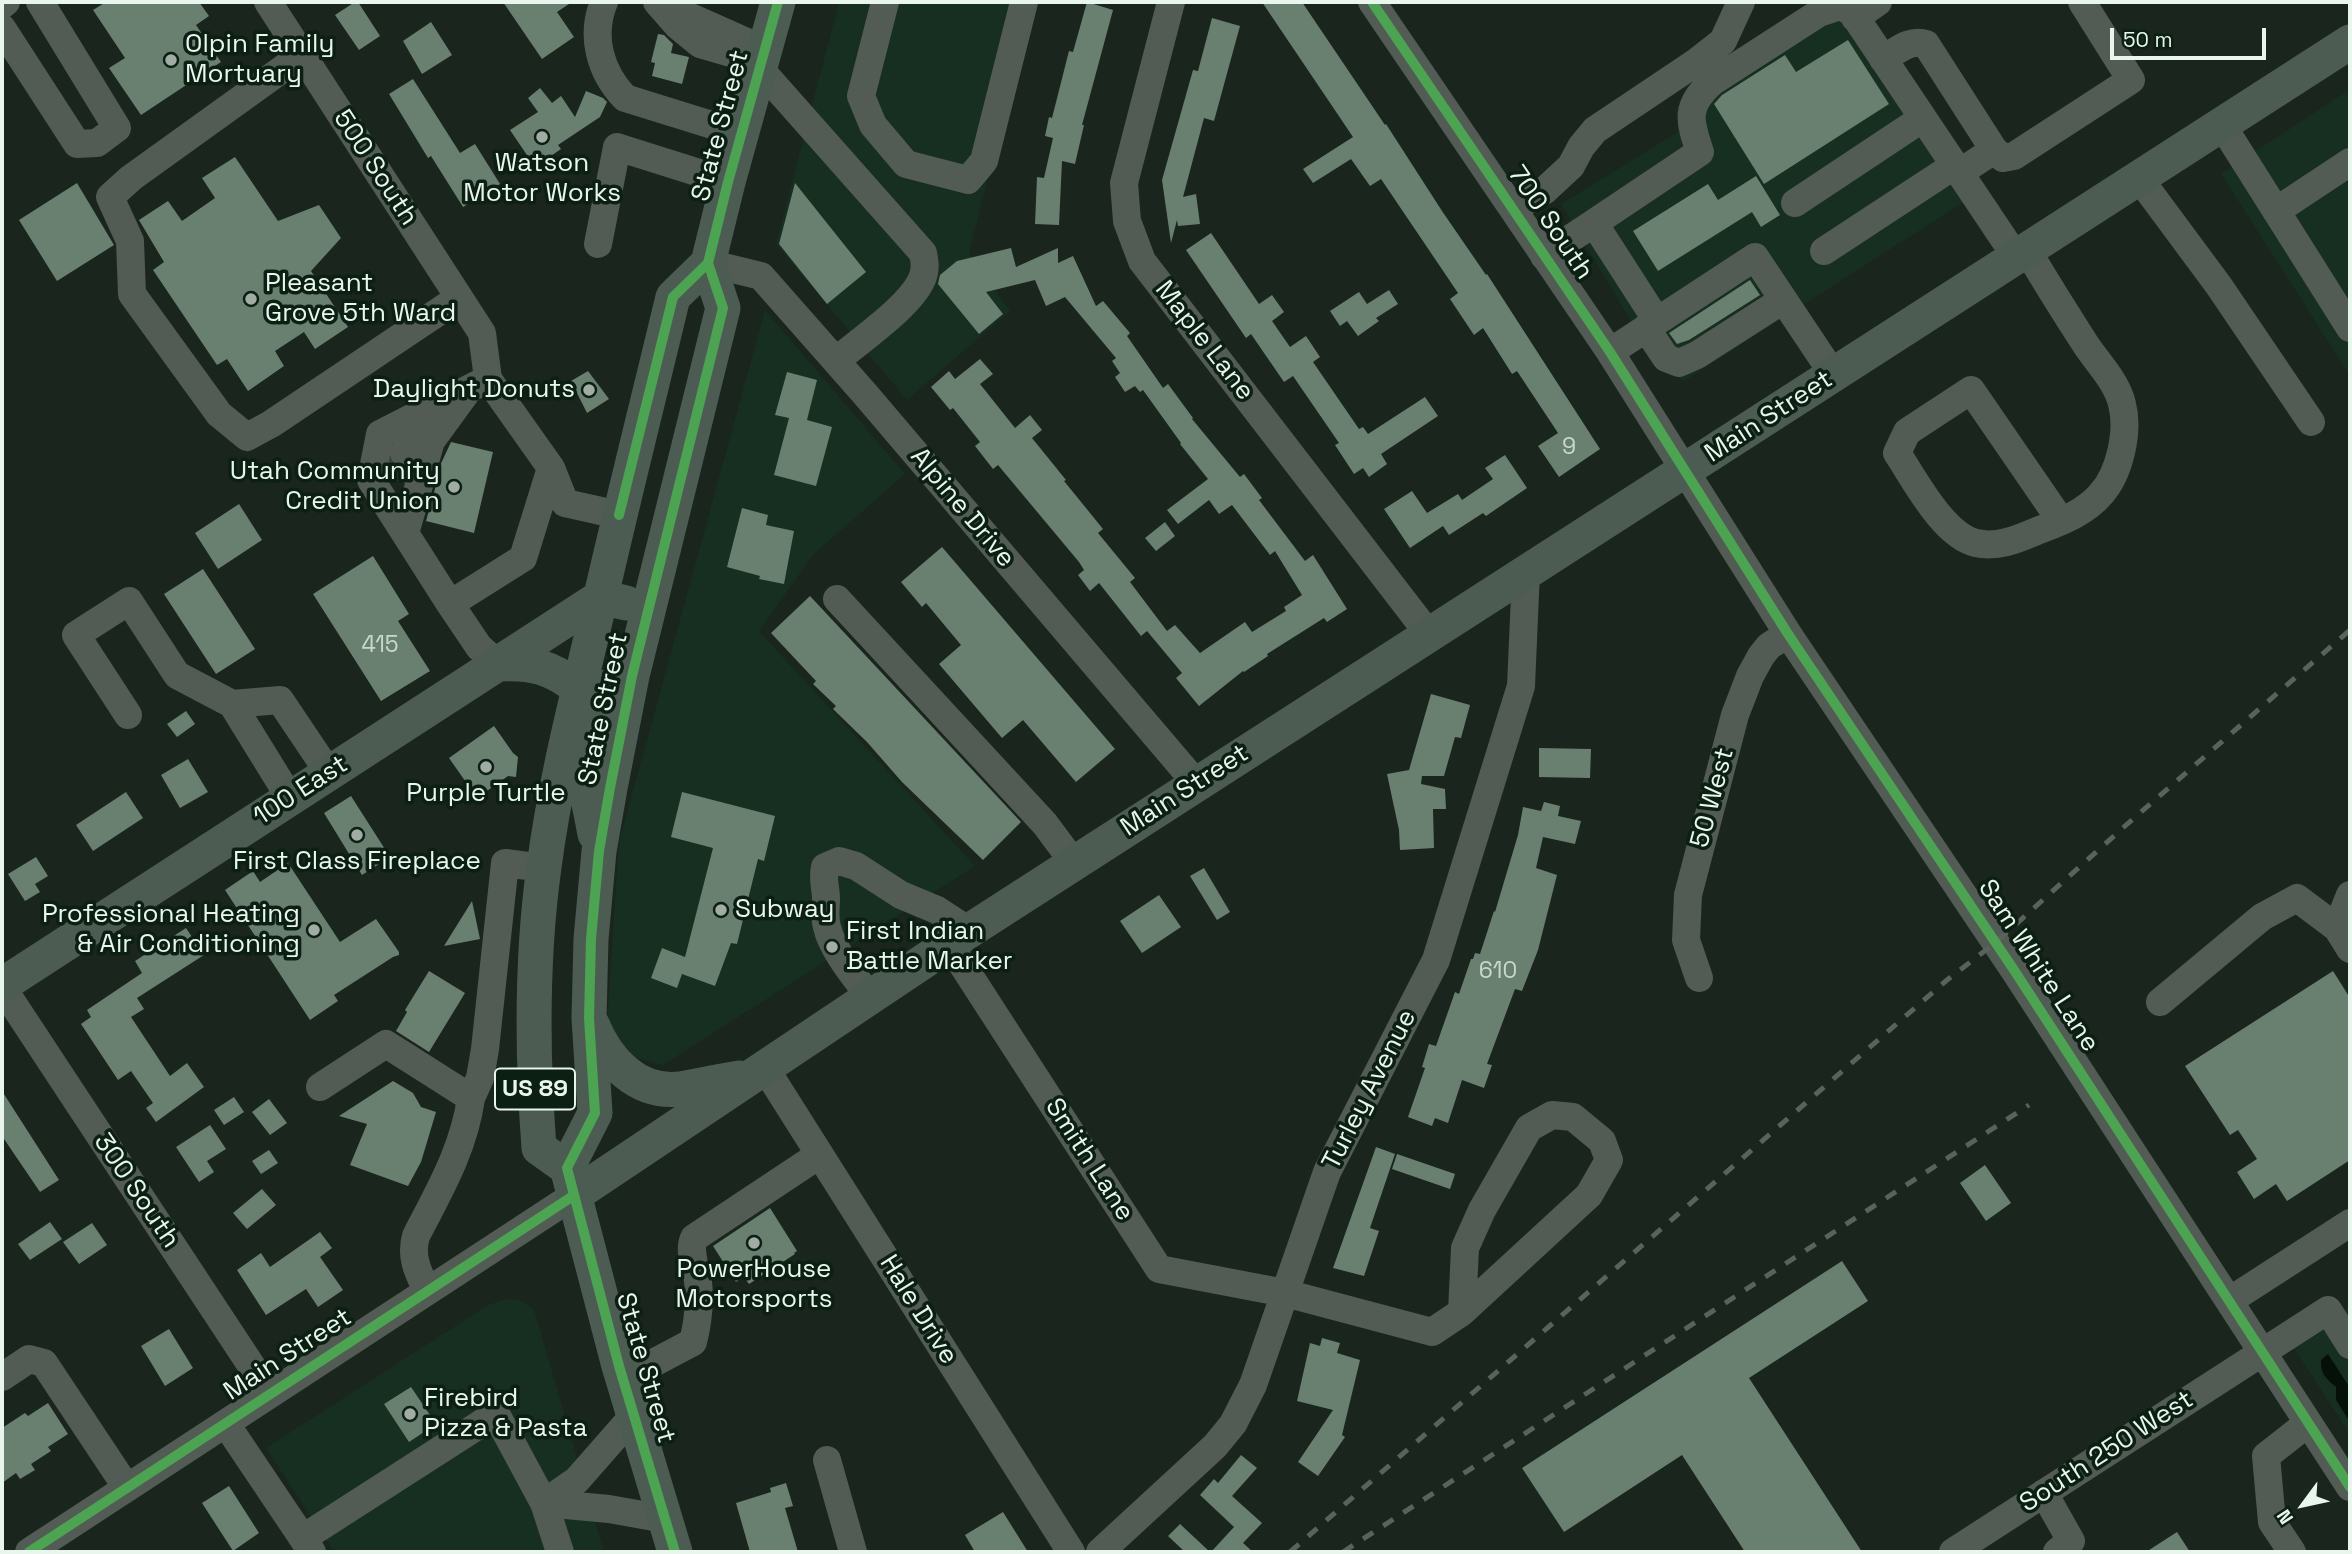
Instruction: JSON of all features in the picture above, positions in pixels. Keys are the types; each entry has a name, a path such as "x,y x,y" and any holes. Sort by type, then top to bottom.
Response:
{"main road":[{"name":"State Street","path":"675,1552 623,1379 570,1182 539,1148 534,1080 533,995 543,868 555,794 578,688 613,600 619,515 673,297 708,263 778,2"},
{"name":"Main Street","path":"570,1182 757,1073 959,937 1196,783 2349,45"},
{"name":"State Street","path":"570,1182 595,1113 589,1018 591,939 599,851 632,676 723,308 708,263"},
{"path":"599,851 584,783 613,600 679,398 709,363"},
{"name":"100 East","path":"2,986 498,664 613,600"},
{"path":"498,664 540,666 578,688"},
{"path":"589,1018 611,1059 623,1072 640,1083 659,1089 680,1089 757,1073"}],"street":[{"path":"2,5 6,2"},
{"path":"2,28 76,144 97,143 117,128 40,2"},
{"name":"500 South","path":"268,2 482,334 458,394"},
{"path":"604,2 596,30 598,49 606,71 625,98 741,134"},
{"path":"657,2 678,26 700,44 762,60"},
{"path":"677,2 686,15 762,60 923,253 926,266 921,281 907,301 835,361"},
{"path":"885,2 861,96 873,125 906,164 968,180 984,161 1024,2"},
{"name":"Maple Lane","path":"1171,2 1124,183 1127,221 1142,261 1429,633"},
{"name":"700 South","path":"1372,2 1610,352 1685,471"},
{"path":"1513,209 1544,191 1571,166 1581,147 1595,130 1696,63 1723,41 1741,2"},
{"path":"1855,18 1878,2"},
{"path":"1883,59 1910,43 1917,41 1926,44 1994,150 2003,158 2014,156 2131,79 2082,2"},
{"path":"1544,256 1700,152 1693,130 1692,109 1699,94 1712,82 1819,13 1840,6 1852,12 1957,169 2021,253 2115,386 2122,401 2125,420 2119,462 2102,494 2074,516 2008,544 1975,543 1945,525 1896,453 1907,432 1971,390 2061,521"},
{"path":"302,55 131,178 110,197 130,241 132,294 219,414 247,437 271,424 459,299"},
{"path":"1795,203 1923,118"},
{"path":"2222,125 2350,328"},
{"path":"598,244 617,147 728,182"},
{"path":"1824,251 1957,169 1994,150"},
{"path":"2276,211 2350,162"},
{"path":"2139,178 2219,286 2311,422"},
{"path":"1594,223 1652,325 1666,358 1679,363 1697,355 1783,300"},
{"path":"1610,352 1755,257 1833,374"},
{"name":"Alpine Drive","path":"708,263 761,276 1196,783"},
{"path":"458,394 551,468 565,503 619,515"},
{"path":"458,394 431,441 415,456 414,428 458,394"},
{"path":"458,394 380,434 371,480 402,501 450,604 479,647 498,664"},
{"path":"450,604 523,558 551,468"},
{"name":"Sam White Lane","path":"1685,471 1788,634 2008,961 2350,1488"},
{"name":"Turley Avenue","path":"1100,1552 1215,1446 1233,1424 1253,1385 1327,1171 1436,960 1521,686 1526,572"},
{"path":"837,599 1045,824 1074,863"},
{"path":"128,715 76,635 129,601 177,675 232,704 290,798"},
{"name":"50 West","path":"1699,978 1686,940 1688,895 1740,702 1761,656 1769,646 1788,634"},
{"path":"232,704 280,700 329,773"},
{"path":"870,998 832,942 827,928 827,897 822,876 825,867 839,861 856,866 901,895 937,910 959,937"},
{"path":"427,1291 415,1266 412,1248 456,1157 468,1122 471,1098 480,1078 505,863 543,868"},
{"path":"2344,939 2350,895"},
{"path":"2160,1002 2262,917 2297,898 2344,939"},
{"name":"Smith Lane","path":"959,937 1159,1269 1285,1293 1432,1332 1462,1312 1589,1195 1609,1160 1602,1141 1573,1117 1552,1115 1529,1128 1482,1210 1465,1248 1462,1312"},
{"name":"300 South","path":"2,986 270,1394"},
{"path":"320,1087 386,1044 471,1098"},
{"name":"Hale Drive","path":"757,1073 819,1155 1071,1552"},
{"path":"623,1379 693,1342 698,1323 698,1283 691,1246 694,1238 819,1155"},
{"name":"Main Street","path":"29,1552 427,1291 570,1182"},
{"path":"2229,1300 2350,1223"},
{"name":"South 250 West","path":"1953,1552 2328,1310 2346,1329"},
{"path":"2,1377 29,1359 44,1363 127,1488"},
{"path":"226,1424 308,1545 496,1414 544,1503 560,1552"},
{"path":"544,1503 577,1480 634,1415"},
{"path":"2292,1552 2272,1522 2266,1456 2308,1423"},
{"path":"827,1460 853,1552"},
{"path":"2044,1493 2071,1541 2057,1552"},
{"path":"544,1503 609,1509 665,1519"}],"shaded area":[{"path":"839,2 1032,2 969,253 1010,311 907,400 776,244"},
{"path":"1813,2 1855,2 1981,191 1684,381 1656,363 1561,204 1678,132 1676,110 1687,85"},
{"path":"2350,89 2350,373 2349,374 2221,174"},
{"path":"765,310 905,474 813,555 759,631 975,866 663,1065 624,1055 607,1023 619,842"},
{"path":"506,1299 519,1300 534,1309 604,1552 334,1552 266,1448 488,1305"},
{"path":"2350,1306 2350,1434 2291,1344"},
{"path":"2328,1354 2350,1388 2350,1422 2336,1400 2336,1387 2323,1372 2321,1360"}],"building":[{"name":"Olpin Family Mortuary","path":"106,2 199,2 209,16 196,25 221,62 141,115 109,68 125,58 93,10"},
{"path":"358,2 380,36 359,50 335,15"},
{"path":"503,2 572,2 557,12 574,37 542,59"},
{"path":"1087,2 1113,10 1082,125 1075,164 1062,161 1059,225 1035,224 1037,177 1044,178 1053,138 1045,136 1049,117 1052,118 1069,51 1073,52"},
{"path":"1262,2 1302,2 1487,274 1600,449 1559,477 1538,446 1558,433 1517,371 1512,374 1483,328 1474,335 1450,299 1458,293 1381,179 1370,186 1351,159 1313,183 1303,169 1353,137"},
{"path":"1212,18 1240,26 1214,121 1204,118 1183,197 1196,194 1200,224 1178,226 1177,220 1171,243 1162,180 1193,70 1198,71"},
{"path":"431,22 452,55 422,74 403,41"},
{"path":"658,34 664,35 673,44 671,53 689,57 682,84 652,76 655,63 651,62"},
{"path":"1848,40 1889,104 1764,184 1714,104 1722,95 1785,55 1796,72"},
{"path":"413,79 460,153 475,144 500,184 463,207 431,156 428,158 389,94"},
{"name":"Watson Motor Works","path":"540,88 552,103 561,96 575,117 586,91 607,102 600,117 558,145 561,149 535,167 510,130 538,112 528,98"},
{"name":"Pleasant Grove 5th Ward","path":"235,157 278,221 319,205 341,238 311,271 348,327 315,349 304,332 275,351 284,366 248,391 227,359 217,365 153,270 164,262 139,220 168,201 182,221 215,198 202,178"},
{"path":"1756,176 1780,215 1761,227 1752,212 1658,271 1633,231 1708,184 1718,200"},
{"path":"77,183 114,245 57,281 19,220"},
{"path":"795,183 866,272 827,304 779,244"},
{"path":"1211,233 1259,304 1272,295 1284,312 1272,321 1290,347 1306,336 1320,357 1313,362 1359,429 1363,427 1368,434 1425,397 1438,416 1381,454 1387,464 1369,477 1363,468 1354,474 1335,445 1339,443 1293,376 1284,382 1251,334 1246,338 1186,250"},
{"path":"1011,248 1016,267 1058,248 1058,263 1073,256 1096,306 1103,301 1130,333 1127,336 1163,388 1168,384 1192,419 1240,477 1244,474 1262,498 1259,500 1305,561 1313,555 1347,609 1327,622 1324,618 1267,654 1268,656 1243,671 1199,706 1176,678 1182,673 1147,631 1141,636 1099,583 1090,591 1078,575 1084,570 1079,562 998,465 993,469 975,446 980,442 953,408 950,410 931,387 949,371 955,379 980,359 993,374 980,384 1015,428 1030,415 1042,430 1032,438 1103,529 1098,533 1135,578 1130,582 1167,631 1175,625 1200,653 1245,622 1252,632 1286,611 1284,607 1302,595 1275,551 1270,555 1232,505 1219,514 1209,500 1178,524 1167,510 1208,479 1143,390 1140,392 1135,386 1125,392 1115,377 1120,373 1112,361 1116,358 1065,297 1046,306 1035,280 986,292 1003,314 979,334 938,284 940,275 957,261"},
{"path":"1750,280 1760,295 1689,340 1677,344 1669,333"},
{"path":"1389,290 1398,304 1376,318 1379,321 1358,336 1347,321 1340,326 1330,311 1359,292 1367,304"},
{"name":"Daylight Donuts","path":"588,371 609,399 587,413 571,381"},
{"path":"787,372 817,380 807,420 832,427 816,486 774,475 789,418 775,415"},
{"name":"Utah Community Credit Union","path":"451,442 493,452 474,533 426,521 435,489 435,480 431,474 438,470"},
{"path":"1505,455 1527,488 1486,516 1483,513 1449,535 1443,526 1410,548 1384,509 1412,491 1427,513 1458,494 1462,500 1493,479 1485,468"},
{"path":"391,463 398,469 414,469 403,481 390,478"},
{"path":"239,504 262,540 218,569 195,533"},
{"path":"742,508 768,515 766,525 794,531 784,584 759,579 760,576 727,567"},
{"path":"1165,522 1175,536 1156,551 1145,538"},
{"path":"942,547 1115,749 1076,782 1023,720 1002,738 939,664 961,645 926,603 922,607 901,582"},
{"path":"373,556 409,614 398,621 430,671 381,701 313,594"},
{"path":"203,569 255,649 216,674 164,594"},
{"path":"810,596 1021,822 983,860 902,782 833,709 836,706 813,684 816,681 771,633"},
{"path":"1431,694 1470,705 1461,738 1455,737 1444,776 1422,776 1421,784 1445,789 1446,809 1433,809 1434,848 1400,850 1399,830 1387,774 1409,770"},
{"path":"186,711 195,724 177,737 167,724"},
{"name":"Purple Turtle","path":"494,726 518,757 516,777 508,776 477,798 449,758"},
{"path":"1539,748 1591,749 1590,778 1539,777"},
{"path":"188,759 208,792 180,808 161,775"},
{"path":"126,792 143,818 93,851 76,825"},
{"path":"682,792 775,816 764,861 758,859 737,944 731,943 715,986 682,974 677,988 651,978 662,948 685,957 713,848 671,837"},
{"name":"First Class Fireplace","path":"351,796 390,857 362,875 324,813"},
{"path":"1544,802 1560,806 1558,816 1581,821 1575,844 1543,837 1536,868 1557,875 1538,950 1522,991 1515,989 1487,1064 1492,1065 1484,1088 1462,1080 1448,1123 1435,1118 1432,1126 1408,1117 1425,1068 1422,1067 1429,1044 1436,1046 1455,992 1459,994 1471,959 1475,953 1480,954 1518,835 1523,807 1541,811"},
{"path":"36,857 48,876 35,884 40,892 25,901 8,874"},
{"path":"288,863 340,942 376,919 399,952 399,955 334,995 338,1001 310,1020 225,890 253,871 260,882"},
{"path":"1204,868 1230,912 1217,920 1190,876"},
{"path":"1159,895 1181,927 1142,953 1120,921"},
{"path":"472,901 480,939 444,946"},
{"path":"186,928 204,955 137,998 144,1009 131,1017 170,1076 187,1063 204,1087 156,1122 146,1108 153,1103 131,1071 118,1080 81,1024 91,1017 87,1010 142,973 135,961"},
{"path":"429,971 465,993 429,1052 396,1031 407,1012 405,1010"},
{"path":"2333,971 2350,998 2350,1160 2287,1201 2276,1184 2254,1199 2237,1172 2257,1159 2238,1130 2230,1135 2185,1066"},
{"path":"393,1081 413,1093 421,1107 436,1112 421,1162 408,1186 350,1165 367,1124 339,1116"},
{"path":"2,1091 59,1180 40,1192 2,1136"},
{"path":"234,1097 244,1112 224,1125 214,1110"},
{"path":"269,1099 287,1123 270,1135 252,1112"},
{"path":"210,1125 226,1149 207,1161 214,1172 199,1182 176,1147"},
{"path":"1376,1147 1395,1154 1370,1228 1379,1231 1364,1276 1333,1268"},
{"path":"269,1150 278,1163 261,1174 252,1161"},
{"path":"1397,1154 1455,1174 1450,1189 1392,1169"},
{"path":"1985,1165 2011,1203 1986,1221 1960,1183"},
{"path":"262,1189 276,1205 247,1229 233,1213"},
{"name":"PowerHouse Motorsports","path":"770,1208 797,1251 749,1284 744,1277 736,1282 713,1246"},
{"path":"50,1222 62,1239 30,1260 18,1244"},
{"path":"92,1223 107,1245 79,1264 63,1242"},
{"path":"320,1232 332,1248 320,1257 343,1290 318,1307 306,1289 266,1315 237,1270 261,1253 270,1267"},
{"path":"1842,1261 1868,1301 1749,1378 1862,1552 1745,1552 1682,1455 1564,1532 1522,1468"},
{"path":"169,1329 193,1368 165,1386 141,1346"},
{"path":"1322,1338 1340,1343 1337,1353 1360,1360 1342,1435 1345,1437 1318,1476 1298,1462 1333,1410 1297,1401 1310,1343 1320,1346"},
{"name":"Firebird Pizza & Pasta","path":"411,1387 436,1424 409,1442 384,1404"},
{"path":"48,1403 68,1434 48,1447 51,1451 31,1464 35,1470 20,1479 16,1473 2,1483 2,1428 25,1413 28,1416"},
{"path":"1241,1455 1257,1468 1232,1496 1262,1523 1243,1543 1253,1552 1211,1552 1234,1527 1200,1495 1214,1479 1218,1483"},
{"path":"786,1483 793,1506 785,1508 798,1552 750,1552 736,1503 771,1492 770,1488"},
{"path":"229,1486 259,1533 233,1551 202,1503"},
{"path":"1003,1512 1028,1552 975,1552 965,1535"},
{"path":"1180,1524 1210,1552 1185,1552 1168,1536"},
{"path":"2177,1532 2190,1552 2146,1552"}],"tunnel":[{"path":"395,480 404,453"}],"railway":[{"path":"1290,1552 1947,980 1995,943 2350,630"},
{"path":"1343,1552 2029,1105"}],"cycle path":[{"path":"675,1552 619,1366 567,1168 595,1113 589,1018 591,939 599,851 610,788 632,676 723,308 708,263 778,2"},
{"path":"1372,2 1610,352 1788,634 2014,970 2350,1487"},
{"path":"619,515 673,297 708,263"},
{"path":"29,1552 573,1196"}],"place":[{"name":"Olpin Family Mortuary","path":"171,60"},
{"name":"Watson Motor Works","path":"542,137"},
{"name":"Pleasant Grove 5th Ward","path":"251,299"},
{"name":"Daylight Donuts","path":"589,390"},
{"name":"Utah Community Credit Union","path":"454,487"},
{"name":"Purple Turtle","path":"486,767"},
{"name":"First Class Fireplace","path":"357,835"},
{"name":"Subway","path":"721,910"},
{"name":"Professional Heating & Air Conditioning","path":"314,930"},
{"name":"First Indian Battle Marker","path":"832,947"},
{"name":"PowerHouse Motorsports","path":"754,1243"},
{"name":"Firebird Pizza & Pasta","path":"410,1414"}]}
